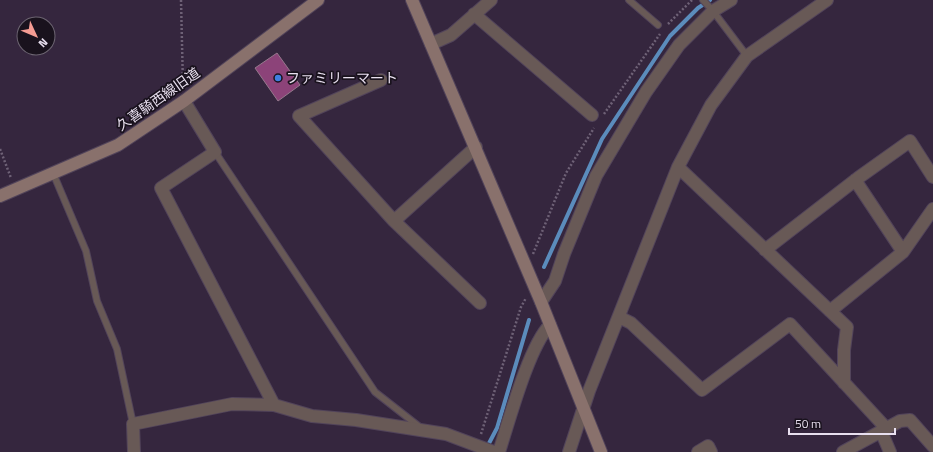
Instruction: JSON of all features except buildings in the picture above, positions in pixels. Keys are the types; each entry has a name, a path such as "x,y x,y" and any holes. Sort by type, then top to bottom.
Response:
{"street":[{"name":"久喜騎西線旧道","path":"0,196 118,145 184,101 318,0"},
{"path":"412,0 541,302 601,452"},
{"path":"431,44 451,35 491,0"},
{"path":"541,302 555,281 564,254 596,176 646,92 679,45 713,11 731,0"},
{"path":"569,452 583,409 678,167 711,105 747,56 827,0"},
{"path":"474,14 592,114"},
{"path":"381,80 299,116 394,221 480,303"},
{"path":"184,101 215,152 161,188 274,405"},
{"path":"765,250 855,180 910,141 933,177"},
{"path":"394,221 476,147"},
{"path":"678,167 847,328 844,350 844,383"},
{"path":"855,180 903,252"},
{"path":"830,311 903,252 933,209"},
{"path":"619,317 631,324 702,390 790,324 844,383 884,430 890,452"},
{"path":"499,452 530,362 542,333 550,325"},
{"path":"134,452 133,424 232,404 274,405 312,416 446,434 494,452"},
{"path":"843,452 900,421 910,420 933,446"},
{"path":"698,452 708,446 711,452"}],"lane":[{"path":"629,0 658,25"},
{"path":"703,0 747,56"},
{"path":"215,152 375,392 423,430"},
{"path":"53,173 86,251 97,301 117,348 133,424"}],"path":[{"path":"181,0 184,101"},
{"path":"0,149 15,190"},
{"path":"481,432 521,307 528,297"}],"waterway":[{"path":"544,267 602,139 670,36 698,8 710,0"},
{"path":"486,449 497,428 529,320"}],"place":[{"name":"ファミリーマート","path":"278,78"}]}
